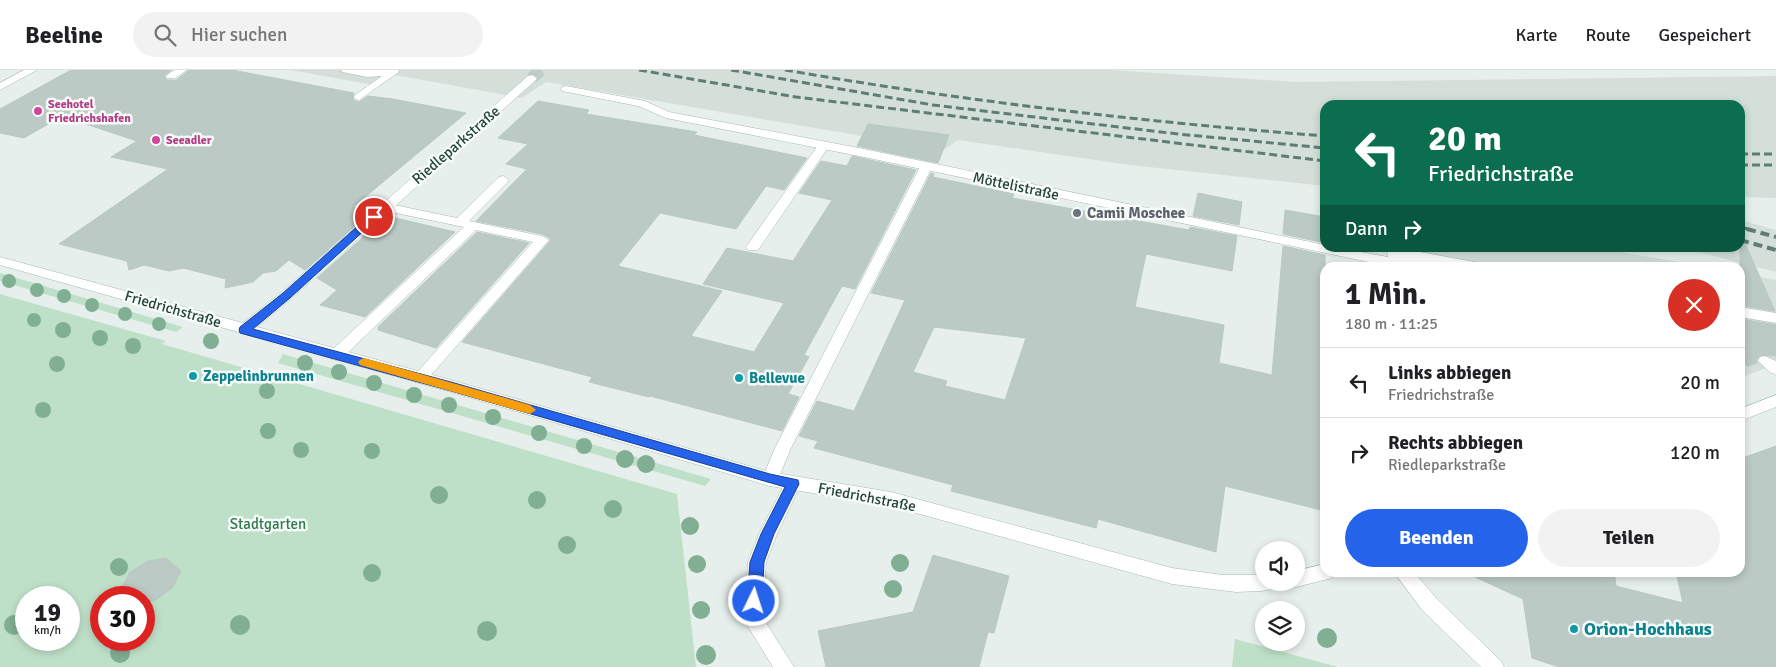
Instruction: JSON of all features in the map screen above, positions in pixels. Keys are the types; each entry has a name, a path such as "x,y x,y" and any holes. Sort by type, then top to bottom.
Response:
{"street":[{"path":"0,87 16,75 32,70"},
{"path":"171,76 182,70"},
{"path":"346,70 367,74 394,72 359,97"},
{"path":"0,74 16,75"},
{"name":"Riedleparkstraße","path":"244,330 287,295 532,78"},
{"name":"Möttelistraße","path":"566,89 640,103 666,115 926,167 1364,262"},
{"path":"753,247 822,146"},
{"path":"770,479 926,167"},
{"path":"336,355 467,224 503,180"},
{"path":"385,207 542,240 420,378"},
{"path":"1395,252 1432,262"},
{"name":"Möttelistraße","path":"1395,252 1451,262"},
{"name":"Friedrichstraße","path":"0,261 420,378 770,479 891,499 1172,576 1216,583 1255,585"},
{"path":"1745,313 1776,318"},
{"path":"1745,413 1776,401"},
{"path":"784,667 753,620 757,562 768,534 793,484"},
{"path":"1305,577 1320,573"},
{"path":"1407,577 1429,604 1494,667"}],"shaded area":[{"path":"290,70 1110,70 1296,82 1776,76 1776,198 1745,197 1745,100 1320,100 1320,185 1130,165 958,140 944,150 546,82 522,98 395,75 380,86"},
{"path":"1745,221 1776,230 1776,272 1745,264 1745,262 1737,262 1698,252 1745,252"},
{"path":"1397,252 1620,252 1679,262 1397,262"},
{"path":"1745,274 1776,280 1776,364 1745,376"}],"green space":[{"path":"0,273 183,327 176,332 0,281"},
{"name":"Stadtgarten","path":"0,294 166,341 162,344 677,494 696,667 0,667"},
{"path":"283,354 711,479 705,486 278,363"},
{"path":"1235,639 1255,644 1255,651 1279,651 1338,667 1232,667"}],"building":[{"path":"71,70 171,70 164,76 167,80 176,80 189,70 232,70 354,93 353,100 359,102 368,96 466,113 353,207 371,212 305,270 289,260 276,271 263,273 253,282 225,288 226,279 183,268 169,271 144,265 129,270 127,261 59,244 168,169 111,157 137,141 62,116 24,138 0,133 0,109"},
{"path":"538,101 589,110 586,114 697,132 694,135 807,158 784,190 766,186 736,229 660,213 618,266 722,291 691,336 754,352 784,303 703,284 727,248 793,261 832,200 799,193 821,161 847,166 852,156 916,170 855,289 842,286 804,355 809,357 788,394 799,397 782,431 589,382 592,377 462,342 550,241 550,238 542,234 476,221 527,169 506,164 528,144 498,138"},
{"path":"868,124 949,135 938,163 857,146"},
{"path":"931,173 934,174 933,177 1014,194 1012,198 1189,230 1190,227 1237,236 1232,271 1146,254 1135,307 1224,325 1219,363 1272,375 1283,246 1325,255 1325,262 1320,262 1320,510 1225,486 1216,552 1098,519 1096,528 951,491 953,485 814,448 818,441 799,436 817,401 854,411 905,300 871,293","holes":["934,327 1026,338 1005,400 945,386 947,381 913,372"]},
{"path":"1198,193 1242,202 1239,225 1193,216"},
{"path":"1285,210 1320,216 1320,242 1283,234"},
{"path":"387,216 455,232 365,317 320,305 337,290 317,278"},
{"path":"477,232 529,243 436,348 378,330 378,327"},
{"path":"1745,243 1775,311 1745,306 1745,262 1740,262 1740,252 1745,252"},
{"path":"1745,320 1776,325 1776,356 1760,355 1756,360 1757,363 1747,366 1745,363"},
{"path":"1776,446 1776,667 1559,667 1532,658 1523,599 1475,577 1615,577 1616,586 1683,603 1677,577 1745,577 1745,457"},
{"path":"933,555 1009,576 994,633 988,632 979,667 826,667 818,631 913,612"},
{"path":"166,558 181,571 173,587 156,600 155,586 123,586 130,572 148,561"}],"tunnel":[{"path":"532,78 541,70"}],"railway":[{"path":"639,70 796,97 1320,160"},
{"path":"731,70 933,105 1178,134 1320,148"},
{"path":"785,70 987,101 1189,124 1320,136"},
{"path":"1745,154 1776,154"},
{"path":"1745,165 1776,165"},
{"path":"1745,228 1752,230"},
{"path":"1747,229 1776,237"},
{"path":"1745,241 1776,250"}],"slow traffic":[{"path":"364,362 530,410"}],"place":[{"name":"Seehotel Friedrichshafen","path":"38,111"},
{"name":"Seeadler","path":"156,140"},
{"name":"Camii Moschee","path":"1077,213"},
{"name":"Zeppelinbrunnen","path":"193,376"},
{"name":"Bellevue","path":"739,378"},
{"name":"Orion-Hochhaus","path":"1574,629"}],"route":[{"path":"374,217 287,295 244,330 451,386 770,479 793,484 768,534 757,562 754,601"}]}
